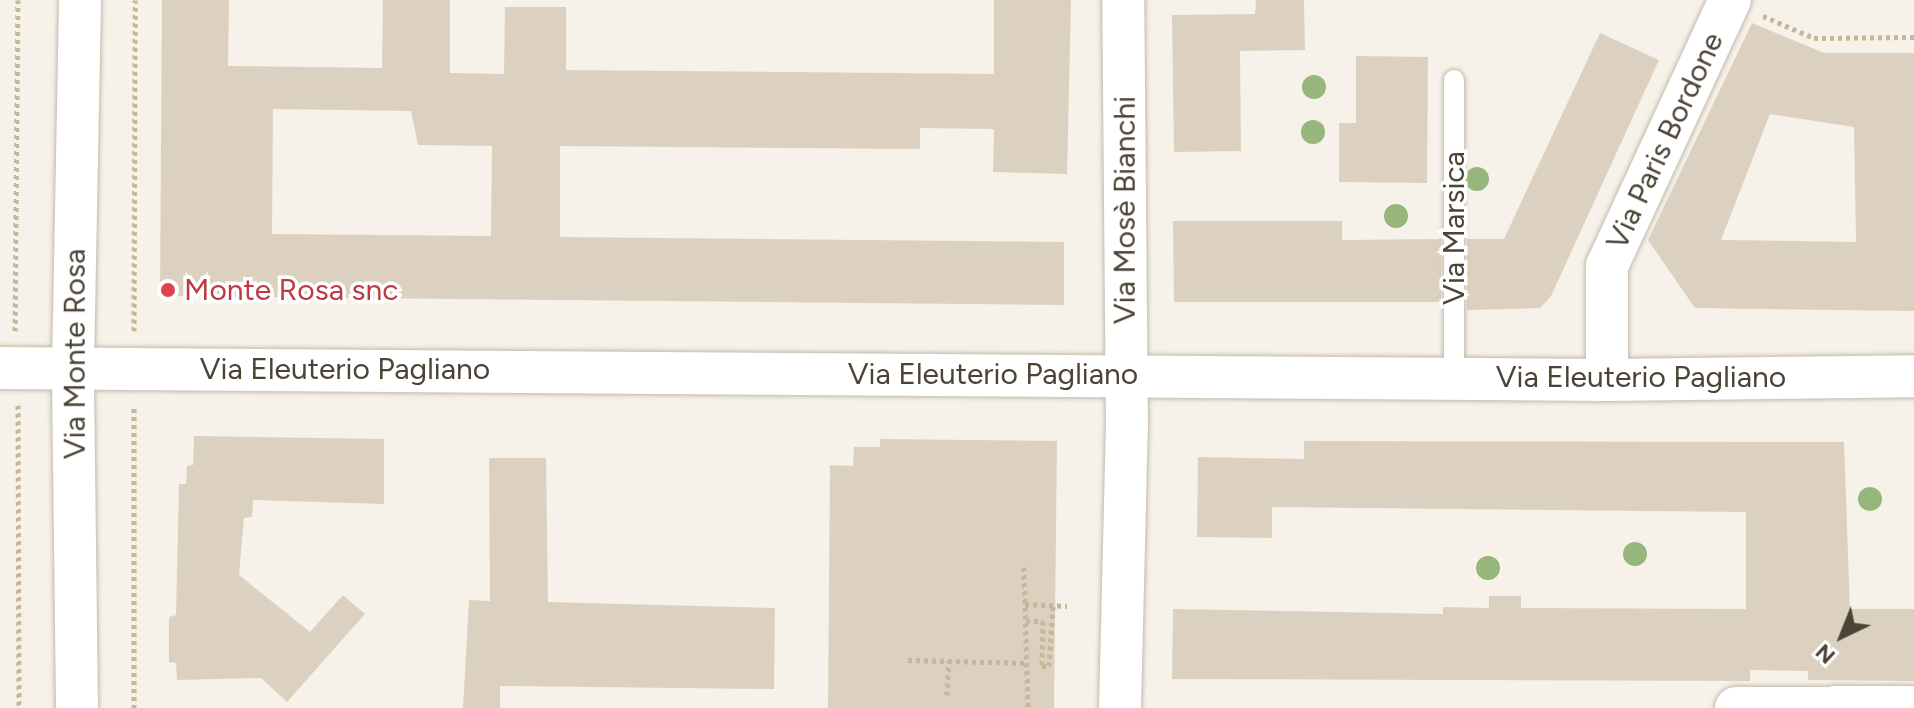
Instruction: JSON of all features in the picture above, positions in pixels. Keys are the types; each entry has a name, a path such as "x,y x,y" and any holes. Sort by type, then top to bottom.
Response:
{"street":[{"name":"Via Monte Rosa","path":"77,708 73,367 80,0"},
{"name":"Via Mosè Bianchi","path":"1120,708 1126,376 1123,0"},
{"name":"Via Paris Bordone","path":"1607,380 1607,266 1730,1"},
{"name":"Via Eleuterio Pagliano","path":"8,349 73,367 1454,376 1607,380 1914,376"},
{"path":"1736,708 1914,707"}],"lane":[{"name":"Via Marsica","path":"1454,80 1454,376"}],"path":[{"name":"Via Monte Rosa","path":"8,349 18,0"},
{"name":"Via Monte Rosa","path":"134,333 135,0"},
{"path":"1730,1 1814,38 1914,37"},
{"name":"Via Monte Rosa","path":"18,405 19,708"},
{"name":"Via Monte Rosa","path":"134,409 134,708"},
{"path":"1024,567 1028,708"},
{"path":"1025,604 1067,606"},
{"path":"1026,621 1043,621 1042,666 1049,666 1053,605"},
{"path":"908,660 1027,663"},
{"path":"947,695 949,661"}],"building":[{"path":"162,0 229,0 228,66 382,68 383,0 450,0 450,73 504,74 505,7 566,7 566,70 994,74 994,0 1071,0 1067,174 993,172 994,129 920,128 920,149 560,146 560,237 1064,242 1064,305 160,296","holes":["273,109 411,111 418,145 492,146 491,236 272,234"]},
{"path":"1256,0 1304,0 1305,50 1240,51 1241,151 1174,152 1172,15 1255,14"},
{"path":"1752,23 1824,53 1914,53 1914,311 1695,308 1648,240","holes":["1770,114 1854,127 1856,242 1721,240"]},
{"path":"1600,33 1659,60 1551,296 1540,308 1467,310 1467,239 1504,239"},
{"path":"1356,56 1428,57 1427,183 1339,182 1339,123 1356,123"},
{"path":"1173,221 1342,221 1342,240 1441,239 1441,302 1174,302"},
{"path":"194,436 384,439 384,504 253,500 252,517 244,518 239,575 310,632 343,595 365,614 287,702 261,678 177,680 176,663 169,662 169,617 176,615 179,484 186,484 187,466 193,465"},
{"path":"880,439 1057,441 1054,708 828,708 830,465 853,466 854,447 880,447"},
{"path":"1304,441 1844,442 1850,609 1914,609 1914,681 1808,680 1808,671 1750,670 1750,681 1172,679 1173,609 1443,614 1443,607 1489,608 1489,596 1521,596 1521,608 1746,609 1746,512 1272,507 1272,538 1197,537 1198,457 1304,459"},
{"path":"489,458 546,458 548,602 775,608 774,689 500,686 500,708 463,708 469,600 490,601"}],"place":[{"name":"Monte Rosa snc","path":"168,290"}]}
